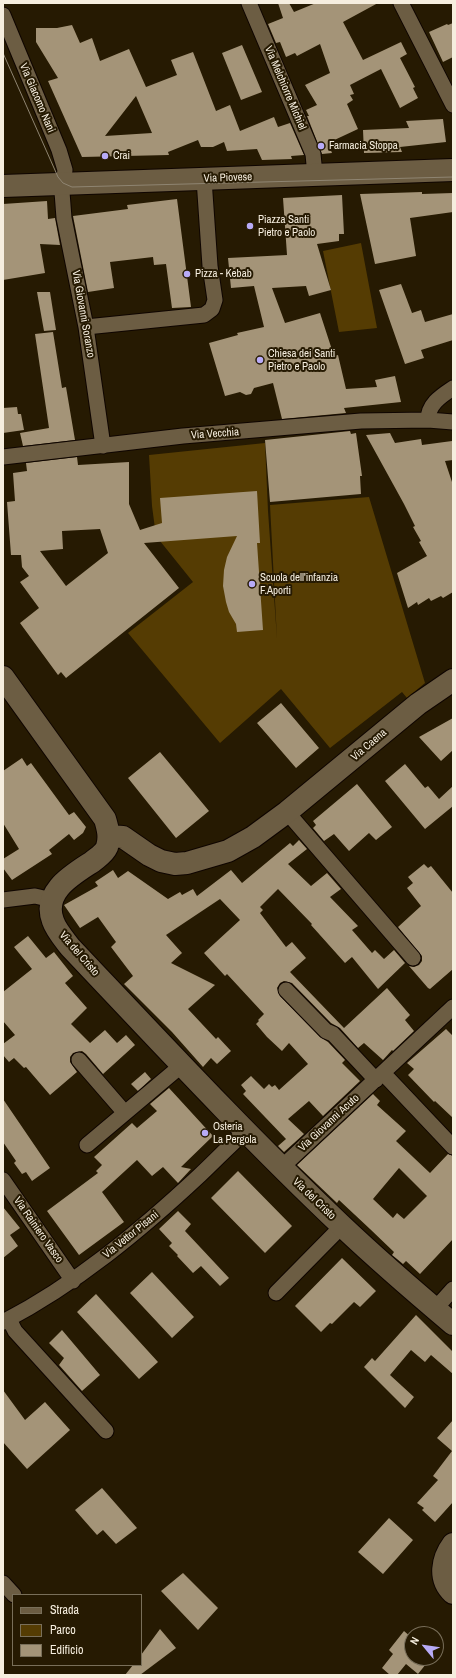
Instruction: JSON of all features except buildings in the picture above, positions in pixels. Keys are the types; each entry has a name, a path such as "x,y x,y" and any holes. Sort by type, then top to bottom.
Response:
{"street":[{"name":"Via Melchiorre Michiel","path":"249,3 313,154 315,175"},
{"path":"400,3 453,105"},
{"name":"Via Giacomo Nani","path":"3,16 59,150 65,170 63,183"},
{"name":"Via Piovese","path":"3,186 453,170"},
{"path":"86,327 204,315 212,310 215,300 210,266 204,179"},
{"name":"Via Giovanni Soranzo","path":"63,183 64,218 86,327 103,446"},
{"path":"428,420 429,411 433,404 453,388"},
{"name":"Via Vecchia","path":"3,457 170,438 361,421 428,420 453,422"},
{"path":"3,677 105,819 109,831 106,847 102,854 64,881 57,889 52,900 35,896 3,900"},
{"name":"Via Caena","path":"109,836 123,837 149,855 162,861 175,864 187,864 228,851 253,837 287,812 418,704 453,680"},
{"path":"287,812 413,958"},
{"name":"Via del Cristo","path":"52,900 51,909 53,921 70,947 182,1065 282,1167 342,1226 453,1324"},
{"path":"286,990 326,1031 333,1034 453,1147"},
{"name":"Via Giovanni Acuto","path":"282,1167 380,1077 453,1007"},
{"path":"79,1060 125,1113"},
{"path":"87,1145 182,1065"},
{"name":"Via Vettor Pisani","path":"6,1321 51,1296 142,1227 246,1131"},
{"name":"Via Rainiero Vasco","path":"3,1180 73,1280"},
{"path":"276,1293 342,1226"},
{"path":"435,1309 453,1289"},
{"path":"6,1321 106,1431"},
{"path":"453,1544 443,1565 443,1577 448,1588 453,1593"},
{"path":"3,1583 13,1594"}],"green space":[{"path":"361,243 377,328 339,332 323,251"},
{"path":"265,443 277,639 270,505 369,497 425,683 407,698 402,692 330,748 281,689 220,743 128,633 193,582 156,536 152,506 149,455"}],"tram line":[{"path":"3,53 58,177 63,183 72,187 453,177"}],"place":[{"name":"Farmacia Stoppa","path":"321,146"},
{"name":"Crai","path":"105,156"},
{"name":"Piazza Santi Pietro e Paolo","path":"250,226"},
{"name":"Pizza - Kebab","path":"187,274"},
{"name":"Chiesa dei Santi Pietro e Paolo","path":"260,360"},
{"name":"Scuola dell'infanzia F.Aporti","path":"252,584"},
{"name":"Osteria La Pergola","path":"205,1133"}]}
